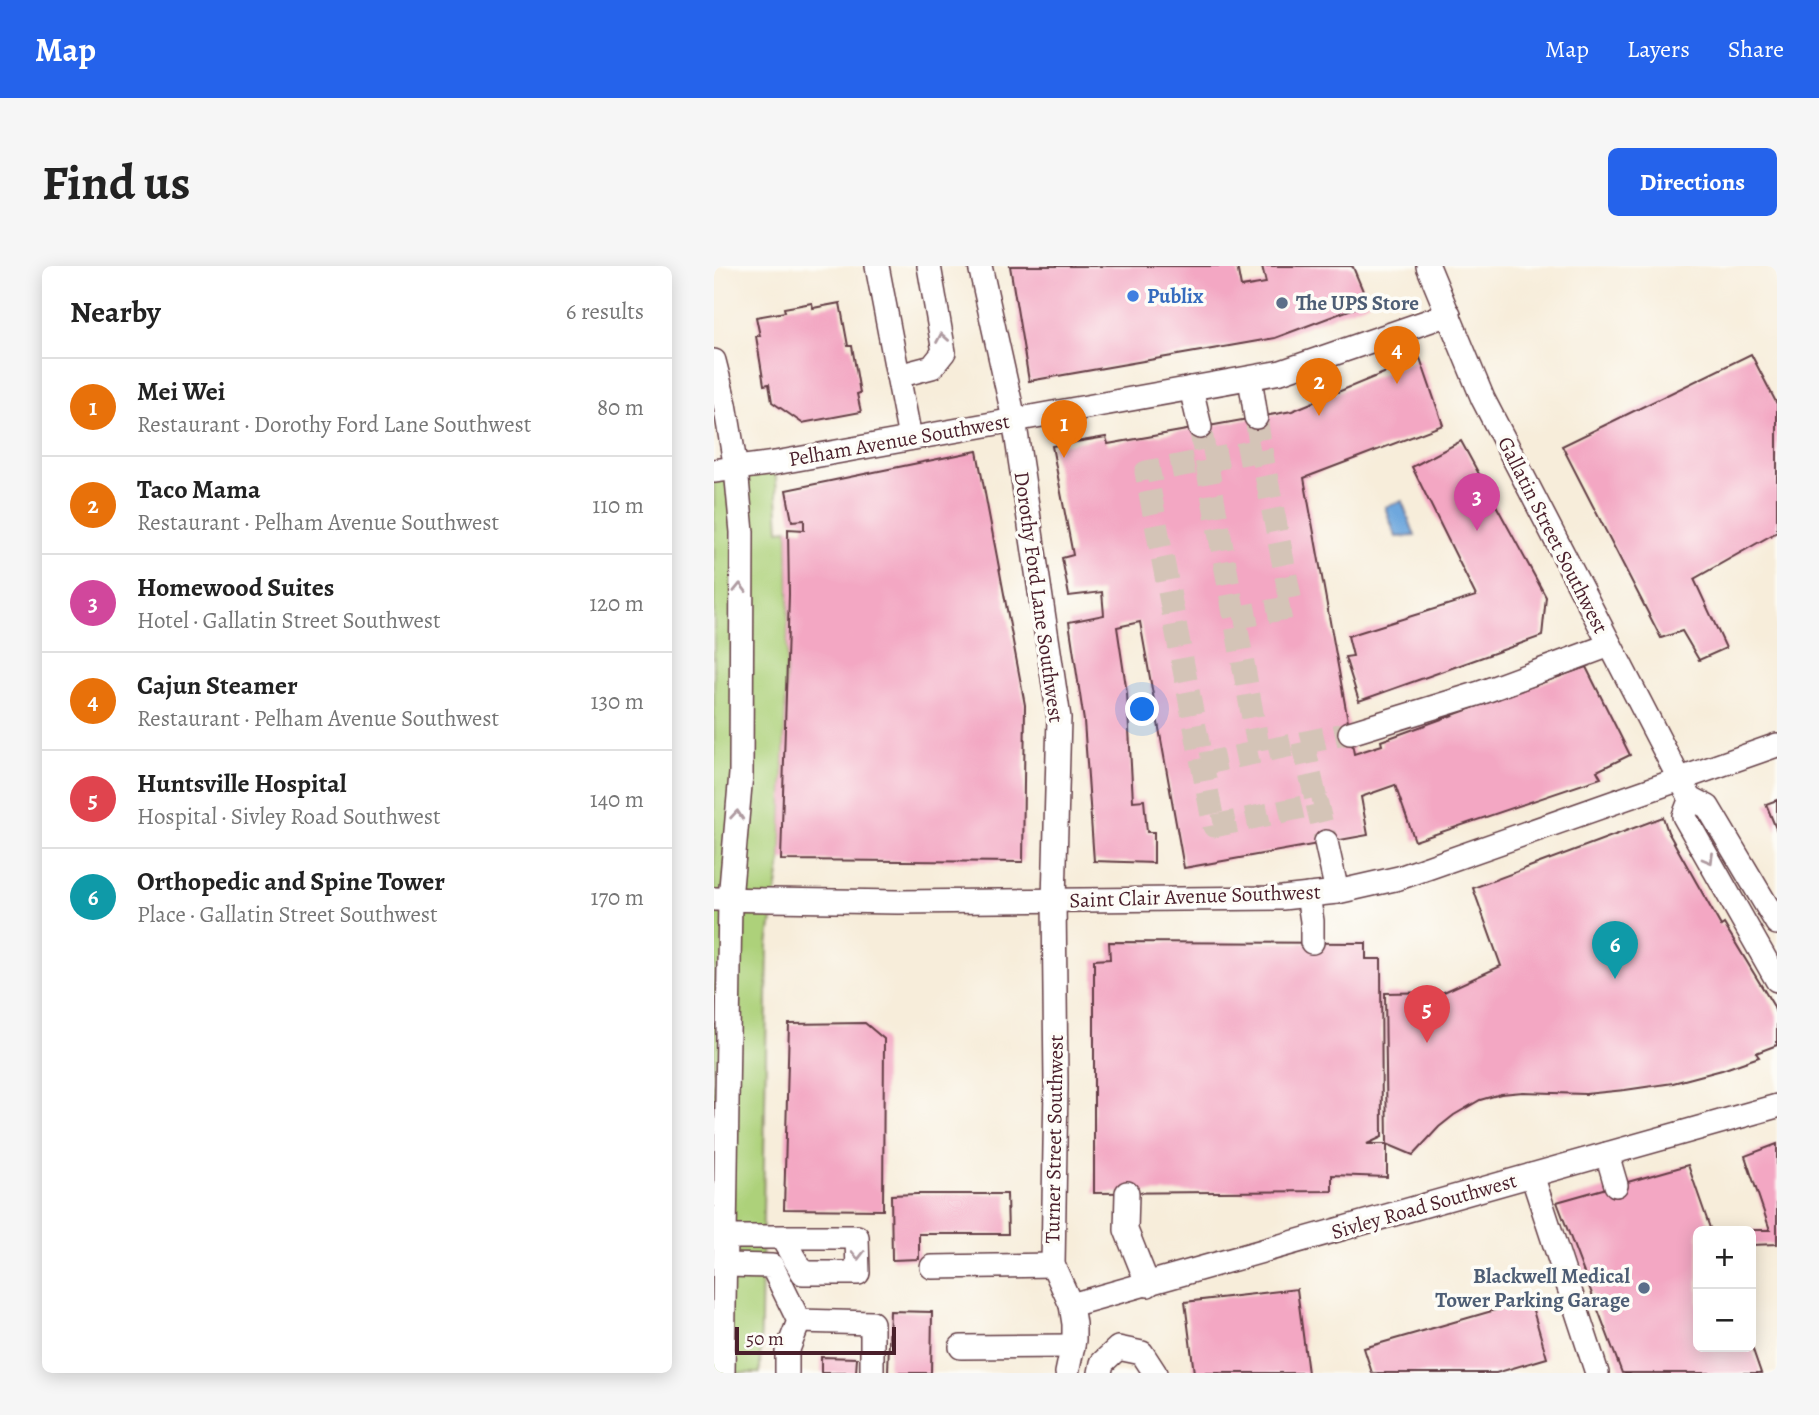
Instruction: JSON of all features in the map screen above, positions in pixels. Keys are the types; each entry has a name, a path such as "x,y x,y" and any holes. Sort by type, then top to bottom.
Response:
{"street":[{"path":"877,266 910,438"},
{"path":"898,376 932,367 944,352 929,266"},
{"name":"Dorothy Ford Lane Southwest","path":"980,266 1014,419 1059,718 1054,900"},
{"name":"Gallatin Street Southwest","path":"1429,266 1483,399 1686,789 1708,807 1769,894 1777,925"},
{"name":"Pelham Avenue Southwest","path":"725,470 1250,379 1281,372 1449,314"},
{"path":"714,361 725,404 725,470 742,532 741,774 722,899 720,1237 725,1265 723,1373"},
{"path":"1250,379 1256,417"},
{"path":"1191,388 1200,427"},
{"path":"1350,733 1480,693 1610,645"},
{"name":"Saint Clair Avenue Southwest","path":"722,899 898,902 1308,895 1337,892 1399,878 1686,789 1777,745"},
{"name":"Gallatin Street Southwest","path":"1686,789 1684,816 1777,980"},
{"path":"1326,842 1337,892"},
{"path":"1308,895 1312,942"},
{"name":"Turner Street Southwest","path":"1054,900 1056,1085 1052,1265 1071,1305 1074,1324 1073,1346 1067,1373"},
{"path":"1734,902 1748,903 1764,925 1777,925"},
{"name":"Sivley Road Southwest","path":"1071,1305 1777,1106"},
{"path":"1607,1154 1616,1185"},
{"path":"1532,1175 1597,1373"},
{"path":"1127,1193 1126,1230 1148,1285"},
{"path":"720,1237 782,1238"},
{"path":"725,1265 772,1266 799,1321 787,1352 787,1373"},
{"path":"933,1267 1052,1265"},
{"path":"799,1321 872,1323 872,1373"},
{"path":"961,1347 1073,1346"},
{"path":"1100,1373 1102,1363 1118,1348 1142,1353 1156,1373"}],"green space":[{"path":"775,463 779,530 788,529 789,594 781,860 768,945 760,1373 714,1373 714,471"}],"water":[{"path":"1402,501 1415,536 1396,537 1385,507"}],"building":[{"path":"1010,266 1237,266 1241,287 1266,283 1262,266 1351,266 1368,303 1275,338 1029,381"},
{"path":"812,303 813,308 840,303 848,346 852,346 861,412 802,423 772,402 769,384 764,385 756,336 760,336 756,317 785,312 784,308"},
{"path":"1751,354 1777,404 1777,532 1694,579 1726,648 1699,660 1682,631 1661,638 1562,446"},
{"path":"1420,358 1443,425 1304,478 1354,754 1382,745 1381,741 1586,667 1630,755 1597,771 1601,778 1415,841 1395,785 1361,797 1368,835 1184,868 1140,622 1117,627 1127,693 1133,801 1144,800 1147,832 1154,832 1154,863 1094,861 1084,721 1069,622 1104,615 1102,592 1069,596 1062,558 1073,555 1052,446 1106,437 1108,444 1292,411"},
{"path":"1461,441 1546,597 1542,636 1359,701 1345,657 1353,656 1348,636 1476,596 1412,467"},
{"path":"977,451 1025,705 1023,862 781,860 789,594 788,529 804,530 804,520 792,521 786,490"},
{"path":"1777,800 1777,831 1766,804"},
{"path":"1663,817 1668,832 1721,926 1724,924 1773,1005 1777,1016 1777,1045 1756,1053 1759,1057 1673,1083 1585,1094 1501,1094 1480,1100 1454,1115 1413,1155 1387,1144 1385,993 1444,992 1501,966 1473,888"},
{"path":"1109,942 1366,943 1366,959 1381,959 1382,1137 1367,1144 1387,1144 1387,1177 1332,1175 1332,1191 1094,1193 1094,960 1110,959"},
{"path":"865,1023 884,1039 883,1210 784,1209 789,1024"},
{"path":"1777,1144 1777,1244 1756,1245 1756,1230 1770,1230 1745,1156"},
{"name":"Blackwell Medical Tower Parking Garage","path":"1688,1165 1709,1226 1693,1226 1693,1352 1754,1352 1761,1373 1622,1373 1557,1202"},
{"path":"1007,1194 1008,1234 919,1234 919,1259 892,1260 891,1195"},
{"path":"1297,1289 1308,1373 1194,1373 1185,1302"},
{"path":"1530,1300 1547,1358 1496,1373 1372,1373 1364,1348"},
{"path":"890,1311 932,1312 931,1373 888,1373"},
{"path":"821,1357 857,1358 856,1373 821,1373"}],"tunnel":[{"path":"1256,417 1261,450 1146,472 1214,826 1317,804 1326,842"},
{"path":"1200,427 1259,751"},
{"path":"1234,618 1292,607 1261,450"},
{"path":"1202,764 1350,733"},
{"path":"1303,742 1317,804"}],"place":[{"name":"Publix","path":"1133,296"},
{"name":"The UPS Store","path":"1282,303"},
{"name":"Cajun Steamer","path":"1397,384"},
{"name":"Taco Mama","path":"1319,416"},
{"name":"Mei Wei","path":"1064,458"},
{"name":"Homewood Suites","path":"1477,531"},
{"name":"Orthopedic and Spine Tower","path":"1615,979"},
{"name":"Huntsville Hospital","path":"1427,1043"},
{"name":"Blackwell Medical Tower Parking Garage","path":"1644,1288"}]}
